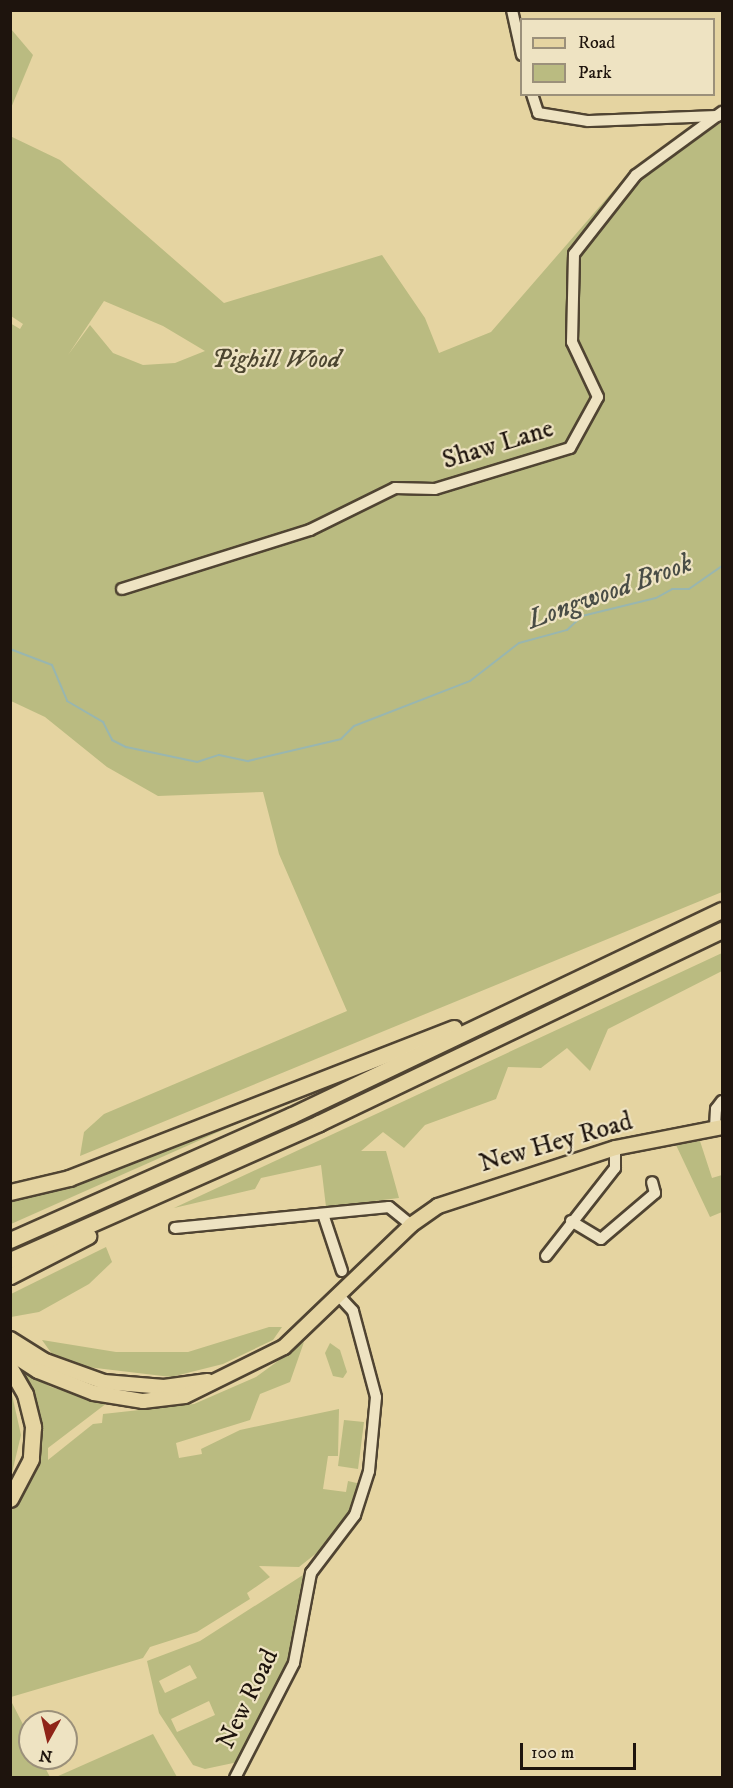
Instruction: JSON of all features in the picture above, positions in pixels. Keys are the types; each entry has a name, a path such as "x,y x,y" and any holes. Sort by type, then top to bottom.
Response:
{"highway":[{"path":"10,1240 572,982 723,910"},
{"path":"10,1260 213,1171 723,930"},
{"path":"10,1192 69,1178 572,982"},
{"path":"10,1276 213,1171"},
{"path":"10,1368 25,1394 33,1427 30,1460 10,1498"}],"main road":[{"name":"New Hey Road","path":"10,1353 67,1385 142,1401 185,1396 225,1379 284,1347 411,1226 465,1194 551,1172 615,1148 719,1128"},
{"name":"New Hey Road","path":"10,1339 43,1360 104,1382 164,1387 225,1379"}],"street":[{"path":"512,10 520,46"},
{"path":"533,96 538,113 588,121 720,114"},
{"name":"Shaw Lane","path":"122,589 310,530 395,488 435,489 570,448 598,397 572,342 574,254 636,174 720,114"},
{"path":"719,1128 716,1109 723,1101"},
{"path":"546,1256 570,1221 615,1168 615,1148"},
{"path":"570,1221 602,1239 655,1193 652,1182"},
{"path":"175,1228 389,1207 411,1226"},
{"path":"323,1214 342,1271"},
{"name":"New Road","path":"235,1778 294,1663 303,1598 313,1569 355,1515 376,1418 353,1311 338,1295"}],"green space":[{"path":"11,29 33,55 11,108"},
{"name":"Pighill Wood","path":"722,122 722,892 80,1156 84,1132 104,1114 347,1011 279,854 263,792 158,796 107,767 45,717 11,701 10,323 20,329 23,324 11,316 10,136 60,160 224,303 382,255 425,318 439,353 491,332 620,183 642,178","holes":["104,301 163,326 205,351 175,363 143,365 113,353 90,325 68,355"]},
{"path":"722,953 722,971 608,1029 590,1071 567,1048 541,1068 508,1067 496,1099 425,1125 404,1148 383,1132 361,1151 386,1151 399,1198 326,1207 321,1165 261,1178 255,1189 174,1208"},
{"path":"288,1101 11,1224 11,1201"},
{"path":"700,1141 712,1178 722,1175 722,1212 710,1217 676,1145"},
{"path":"106,1247 112,1262 89,1284 39,1312 11,1317 11,1294"},
{"path":"269,1327 282,1327 273,1340 223,1364 171,1377 79,1366 52,1354 42,1340 116,1352 188,1352"},
{"path":"304,1342 290,1382 260,1394 250,1420 176,1443 179,1458 202,1454 201,1449 240,1430 339,1409 338,1456 328,1456 323,1489 346,1492 348,1481 361,1484 357,1503 323,1548 299,1567 259,1566 270,1577 247,1593 250,1599 197,1632 150,1647 143,1658 11,1697 11,1506 35,1466 17,1368 51,1387 107,1403 48,1448 48,1460 93,1424 102,1423 103,1414 194,1404 256,1377"},
{"path":"330,1343 340,1350 347,1372 343,1378 333,1376 325,1353"},
{"path":"10,1386 21,1435 11,1477 10,1477"},
{"path":"344,1420 364,1422 358,1469 338,1466"},
{"path":"303,1575 292,1654 238,1762 205,1769 193,1765 159,1713 147,1661 200,1641","holes":["190,1665 197,1678 165,1693 159,1681","209,1701 215,1715 177,1732 171,1719"]},
{"path":"10,1699 18,1715 18,1770 46,1770 50,1777 11,1777"},
{"path":"153,1734 177,1777 56,1777 72,1770 78,1770 78,1767"}],"waterway":[{"name":"Longwood Brook","path":"10,649 52,665 67,701 103,722 112,740 126,747 197,762 219,755 248,761 341,739 354,726 470,681 519,643 567,630 582,616 656,598 672,589 689,589 722,566"}]}
